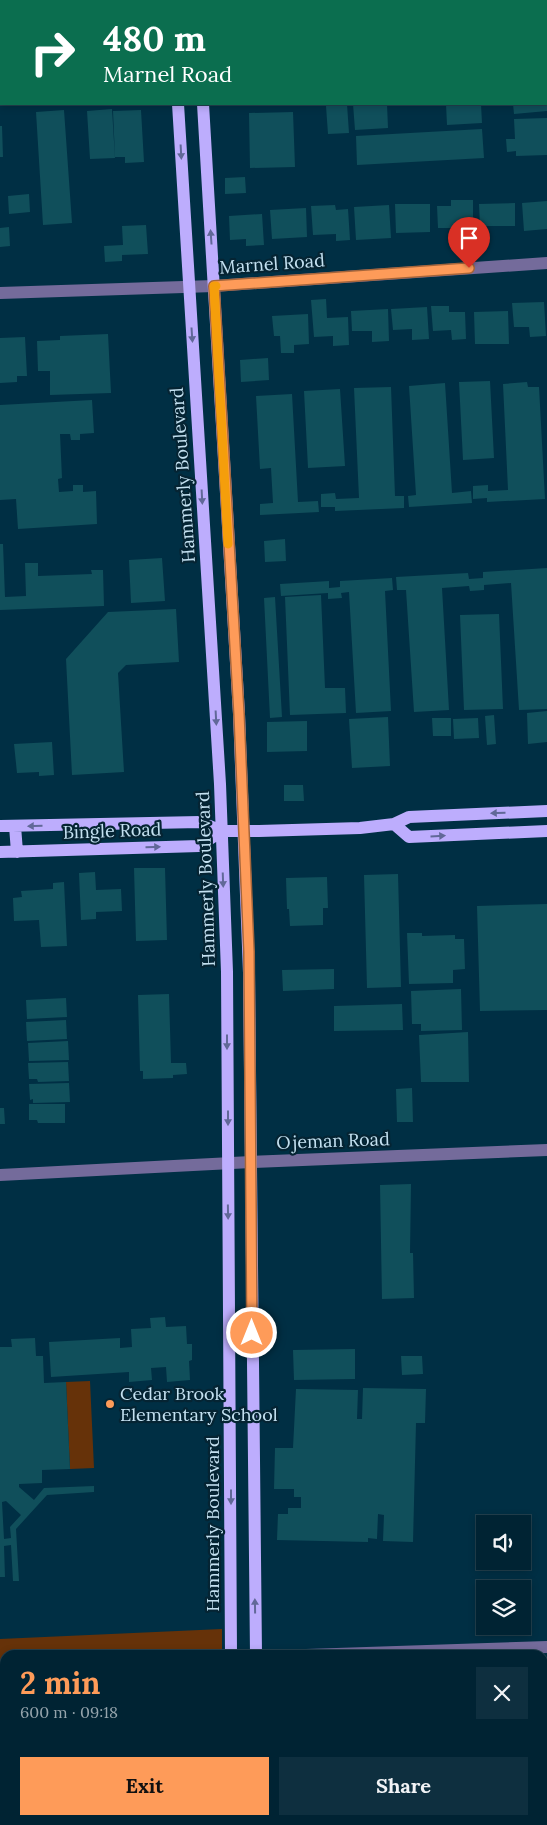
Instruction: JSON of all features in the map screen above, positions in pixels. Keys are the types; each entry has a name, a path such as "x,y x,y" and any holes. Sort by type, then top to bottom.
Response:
{"main road":[{"name":"Hammerly Boulevard","path":"178,105 222,831 227,972 231,1650"},
{"path":"203,105 239,714 249,966 256,1650"},
{"path":"204,535 227,533"},
{"name":"Bingle Road","path":"0,826 200,822 222,831 360,828 394,824 409,817 547,811"},
{"path":"472,814 473,834"},
{"path":"394,824 409,837 547,831"},
{"path":"15,826 17,852"},
{"name":"Bingle Road","path":"0,852 199,846 222,831"},
{"path":"231,1461 253,1460"}],"street":[{"name":"Marnel Road","path":"0,293 214,286 547,263"},
{"name":"Ojeman Road","path":"0,1175 228,1163 547,1150"},
{"path":"457,1650 547,1647"}],"shaded area":[{"path":"90,1381 94,1468 70,1469 66,1382"},
{"path":"222,1629 222,1650 0,1650 0,1639"}],"building":[{"path":"347,105 349,133 328,134 326,106"},
{"path":"353,105 387,105 388,128 355,130"},
{"path":"446,105 481,105 482,123 447,125"},
{"path":"513,105 547,105 547,111 514,114"},
{"path":"112,109 115,158 90,159 87,111"},
{"path":"64,110 72,223 43,225 36,112"},
{"path":"141,110 144,162 125,163 125,157 115,157 113,111"},
{"path":"293,112 295,167 250,168 249,113"},
{"path":"547,118 547,155 516,156 516,151 507,152 506,139 515,139 514,119"},
{"path":"0,126 2,126 3,157 0,157"},
{"path":"482,129 484,158 357,165 356,136"},
{"path":"245,177 246,193 225,194 225,178"},
{"path":"29,194 30,212 9,214 8,196"},
{"path":"451,200 473,200 473,233 453,233 453,228 438,228 437,206 451,206"},
{"path":"547,201 547,229 524,231 522,203"},
{"path":"515,203 515,226 480,226 479,204"},
{"path":"395,204 430,204 430,232 396,233"},
{"path":"335,205 336,210 348,209 350,240 336,241 336,234 313,235 311,206"},
{"path":"389,205 391,238 356,240 354,207"},
{"path":"306,208 307,237 272,239 270,210"},
{"path":"262,214 264,245 246,246 246,239 230,240 229,216"},
{"path":"146,225 148,254 122,255 122,261 105,262 104,246 123,245 122,226"},
{"path":"9,227 10,246 0,247 0,228"},
{"path":"326,299 327,318 348,317 349,345 333,346 333,336 314,337 311,300"},
{"path":"544,302 546,336 530,337 529,327 514,327 512,303"},
{"path":"431,306 449,306 449,312 465,312 466,339 452,340 451,330 433,331"},
{"path":"427,307 429,339 412,340 412,329 393,330 391,309"},
{"path":"388,309 389,341 372,342 372,331 352,331 351,311"},
{"path":"508,311 509,344 475,344 474,312"},
{"path":"308,314 309,344 294,345 294,353 281,353 280,336 274,336 272,316"},
{"path":"108,334 111,393 50,395 50,371 38,371 37,341 60,340 60,336"},
{"path":"25,337 27,376 17,376 17,382 0,383 0,338"},
{"path":"268,358 269,380 241,382 240,360"},
{"path":"490,381 494,458 463,460 459,382"},
{"path":"527,382 528,387 539,387 545,499 487,502 487,498 473,499 473,486 488,485 488,491 508,490 503,384"},
{"path":"445,383 452,493 471,491 472,503 409,507 408,496 416,495 409,386"},
{"path":"391,387 395,496 404,496 404,508 335,511 335,507 321,507 321,494 335,493 336,499 359,498 354,388"},
{"path":"340,389 345,466 308,468 304,391"},
{"path":"292,394 298,502 318,501 319,512 260,515 260,504 273,503 271,468 260,469 256,396"},
{"path":"92,400 94,433 80,434 80,440 71,440 70,434 60,434 62,478 58,479 59,492 73,491 73,485 83,485 83,492 96,491 97,524 18,529 16,499 0,500 0,405"},
{"path":"285,539 286,561 265,562 264,541"},
{"path":"0,544 3,544 5,597 26,596 25,563 38,563 38,576 92,574 91,570 103,570 104,606 0,610"},
{"path":"162,558 165,601 131,603 129,560"},
{"path":"547,568 547,709 519,710 511,583 484,585 484,590 470,591 469,586 442,588 449,710 414,712 406,590 397,590 396,577 468,573 469,579 483,578 483,572"},
{"path":"392,578 393,590 385,591 391,711 356,713 349,592 341,593 342,598 328,599 328,593 281,596 280,584 329,581 329,588 340,587 340,581"},
{"path":"321,595 325,688 345,688 346,713 290,715 285,597"},
{"path":"275,597 282,717 270,718 264,598"},
{"path":"176,609 179,662 126,665 118,673 124,772 72,775 66,659 108,612"},
{"path":"499,614 503,709 464,710 460,615"},
{"path":"547,711 547,742 528,744 527,713"},
{"path":"494,715 496,744 487,745 485,716"},
{"path":"388,717 390,766 352,768 349,719"},
{"path":"432,718 451,718 451,736 433,736"},
{"path":"478,718 479,738 454,739 453,719"},
{"path":"307,721 307,751 267,752 267,722"},
{"path":"52,742 54,775 39,776 39,772 17,773 14,744"},
{"path":"284,785 303,785 304,801 284,801"},
{"path":"134,868 165,868 167,940 136,941"},
{"path":"95,872 96,890 121,889 122,911 96,912 96,919 81,920 79,873"},
{"path":"398,874 401,987 367,988 364,875"},
{"path":"327,877 328,908 323,908 323,925 290,926 289,909 287,909 286,878"},
{"path":"64,882 67,946 41,947 39,920 14,921 13,898 22,897 21,891 53,889 53,883"},
{"path":"547,904 547,1010 480,1011 477,906"},
{"path":"407,933 422,933 422,936 455,935 455,939 464,939 465,969 453,970 453,983 409,984"},
{"path":"334,969 334,989 283,991 282,970"},
{"path":"461,989 462,1030 421,1031 421,1024 412,1024 411,991"},
{"path":"169,994 171,1063 186,1063 187,1074 173,1075 173,1078 143,1079 143,1071 140,1071 138,995"},
{"path":"66,998 67,1017 27,1019 26,1000"},
{"path":"402,1004 403,1030 334,1031 334,1006"},
{"path":"66,1020 67,1039 27,1041 26,1022"},
{"path":"468,1032 469,1082 421,1082 419,1035"},
{"path":"68,1041 69,1060 29,1061 28,1043"},
{"path":"68,1062 69,1081 38,1082 37,1079 29,1079 28,1063"},
{"path":"69,1083 70,1102 33,1103 33,1099 30,1100 29,1084"},
{"path":"412,1088 413,1122 397,1122 396,1089"},
{"path":"29,1104 65,1104 65,1123 38,1123 37,1120 29,1120"},
{"path":"0,1108 4,1108 5,1124 0,1124"},
{"path":"411,1184 410,1253 413,1253 414,1298 382,1299 380,1185"},
{"path":"165,1317 166,1327 186,1326 187,1344 192,1344 192,1360 189,1361 190,1380 167,1382 166,1367 151,1368 152,1380 129,1382 129,1372 51,1377 49,1342 120,1338 120,1348 132,1347 131,1329 151,1328 150,1318"},
{"name":"Cedar Brook Elementary School","path":"35,1338 36,1356 43,1356 44,1383 66,1382 70,1469 42,1470 42,1483 19,1484 19,1487 34,1500 44,1488 94,1486 94,1492 47,1495 16,1529 19,1581 13,1581 11,1545 4,1546 5,1577 0,1577 0,1347 12,1347 11,1339","holes":["6,1501 21,1515 10,1527 11,1538 4,1539 2,1502"]},
{"path":"355,1349 355,1379 294,1380 293,1350"},
{"path":"401,1356 422,1356 423,1374 402,1375"},
{"path":"363,1388 426,1389 425,1423 416,1423 413,1542 383,1541 384,1515 378,1514 377,1539 368,1538 368,1542 277,1540 278,1514 288,1514 288,1508 301,1508 301,1497 294,1497 294,1489 274,1489 275,1448 293,1448 296,1389 358,1390 357,1419 362,1419"}],"slow traffic":[{"path":"216,286 214,286 228,544"}],"place":[{"name":"Cedar Brook Elementary School","path":"110,1404"}],"route":[{"path":"252,1333 249,952 239,714 214,286 469,268"}]}
